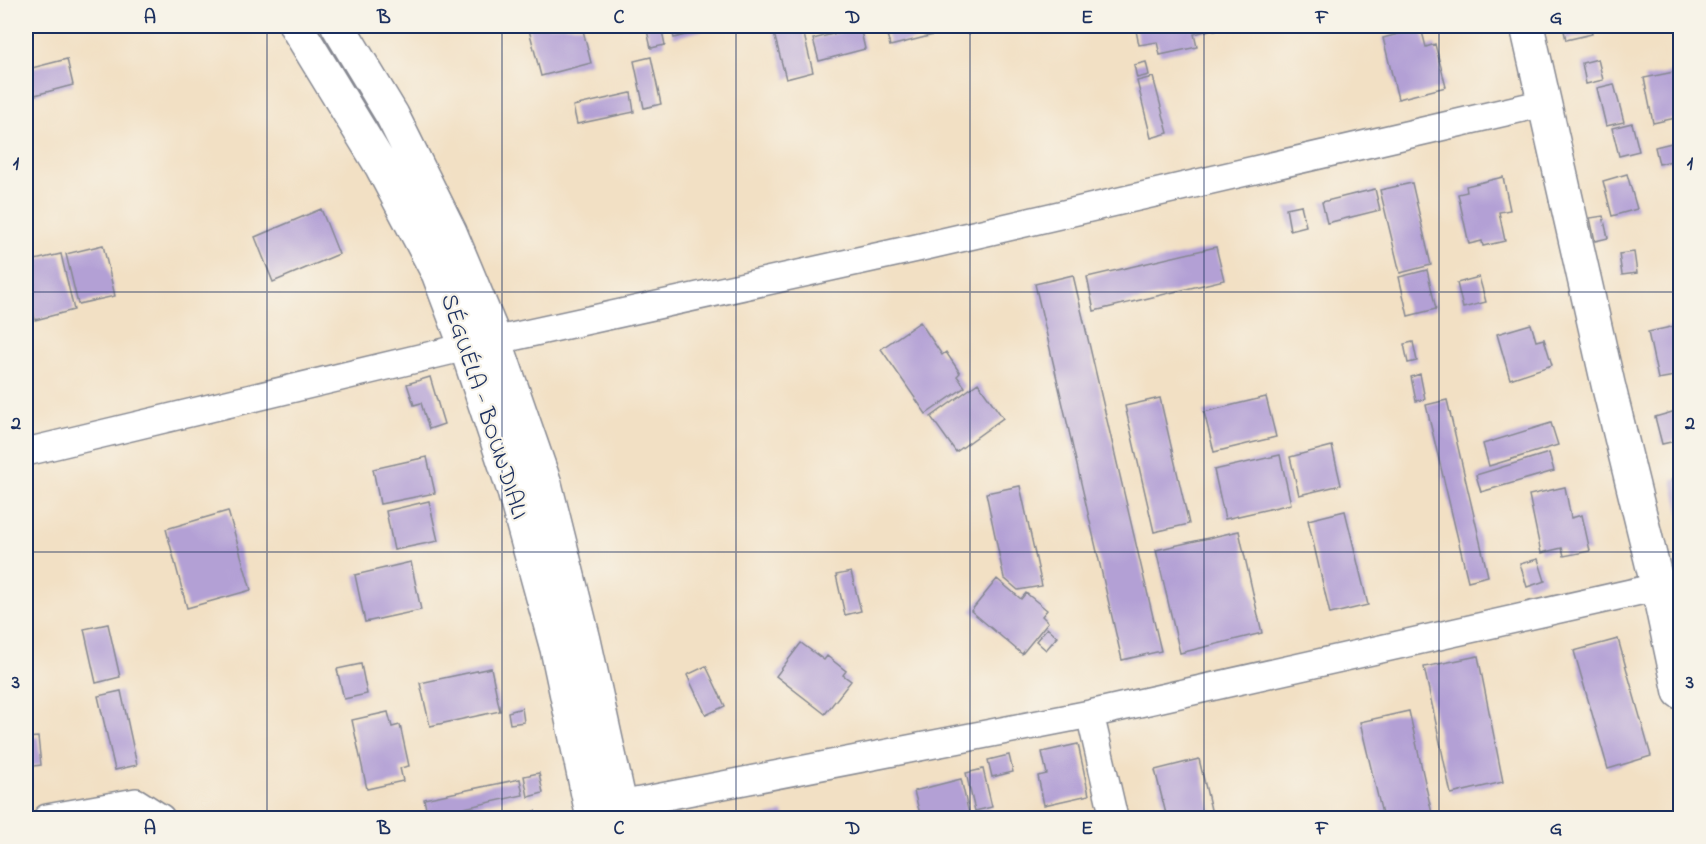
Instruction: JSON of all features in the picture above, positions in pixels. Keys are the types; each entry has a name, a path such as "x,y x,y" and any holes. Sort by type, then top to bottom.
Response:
{"main road":[{"name":"SÉGUÉLA - BOUNDIALI","path":"296,26 382,167 438,273 481,343"},
{"name":"SÉGUÉLA - BOUNDIALI","path":"338,26 392,114 450,232 481,343 513,488 557,649 612,814"},
{"path":"1527,26 1608,384 1669,585 1680,692"}],"street":[{"path":"26,453 481,343 917,248 1544,104"},
{"path":"612,814 1090,714 1669,585"},
{"path":"1090,714 1114,819"},
{"path":"47,819 135,802 161,819"}],"building":[{"path":"528,26 582,26 591,63 541,76"},
{"path":"646,26 661,26 665,45 651,48"},
{"path":"671,26 718,26 674,38"},
{"path":"772,26 802,26 813,72 786,79"},
{"path":"831,26 850,26 850,27 832,30"},
{"path":"885,26 952,26 953,30 890,46"},
{"path":"966,26 1000,26 968,34"},
{"path":"1135,26 1209,26 1210,30 1194,34 1197,47 1160,55 1157,42 1139,45"},
{"path":"1213,26 1226,26 1226,28 1214,31"},
{"path":"1563,26 1590,26 1592,34 1566,40"},
{"path":"860,27 865,49 819,61 813,39"},
{"path":"1421,28 1426,47 1435,44 1446,87 1398,99 1383,38"},
{"path":"651,57 661,104 644,108 634,61"},
{"path":"67,59 73,85 35,95 28,69"},
{"path":"1598,59 1603,80 1586,84 1582,63"},
{"path":"1146,62 1149,75 1137,78 1134,65"},
{"path":"1679,71 1680,117 1653,123 1644,78"},
{"path":"1153,77 1168,133 1151,138 1137,81"},
{"path":"1614,84 1624,122 1606,126 1597,88"},
{"path":"631,93 634,112 577,124 573,106"},
{"path":"1632,123 1639,151 1619,156 1612,128"},
{"path":"1680,141 1680,159 1659,164 1655,147"},
{"path":"1627,174 1637,209 1612,216 1603,181"},
{"path":"1503,177 1510,210 1499,212 1505,241 1483,246 1482,241 1469,244 1458,194 1467,192 1466,186"},
{"path":"1412,183 1431,265 1400,273 1380,190"},
{"path":"1375,189 1380,210 1327,223 1322,202"},
{"path":"1301,205 1306,226 1290,230 1286,208"},
{"path":"321,209 339,254 273,282 255,237"},
{"path":"1603,216 1608,238 1595,241 1590,218"},
{"path":"103,245 115,296 78,304 66,254"},
{"path":"1216,247 1224,280 1094,311 1087,277"},
{"path":"1634,252 1637,273 1622,275 1619,254"},
{"path":"61,254 74,310 35,320 26,277 26,262"},
{"path":"1427,270 1436,309 1408,316 1399,277"},
{"path":"1073,275 1161,651 1122,660 1035,284"},
{"path":"1479,277 1486,302 1463,308 1457,283"},
{"path":"920,322 942,355 946,352 960,373 957,376 965,387 926,414 881,349"},
{"path":"1531,324 1536,341 1544,339 1552,365 1510,379 1497,334"},
{"path":"1680,325 1680,375 1658,379 1648,332"},
{"path":"1413,342 1417,361 1408,363 1404,344"},
{"path":"1420,374 1425,399 1416,401 1411,377"},
{"path":"430,377 444,424 429,429 421,403 414,405 407,384"},
{"path":"978,383 1003,418 956,452 931,417"},
{"path":"1266,397 1276,437 1214,452 1204,412"},
{"path":"1160,398 1189,524 1154,532 1125,406"},
{"path":"1447,400 1488,576 1468,581 1426,405"},
{"path":"1676,411 1680,440 1662,444 1655,417"},
{"path":"1551,423 1558,445 1489,466 1483,444"},
{"path":"1332,446 1341,485 1299,495 1290,457"},
{"path":"1549,453 1554,471 1481,492 1476,475"},
{"path":"1280,455 1291,504 1225,519 1214,470"},
{"path":"427,457 435,493 380,504 373,469"},
{"path":"1680,478 1680,516 1672,480"},
{"path":"1020,486 1042,586 1018,590 1004,578 986,493"},
{"path":"1565,487 1571,518 1582,515 1590,551 1564,556 1562,548 1541,553 1529,495"},
{"path":"429,501 438,541 394,550 386,511"},
{"path":"228,511 251,590 187,608 166,529"},
{"path":"1345,511 1368,605 1330,614 1308,520"},
{"path":"1239,531 1262,633 1180,653 1156,550"},
{"path":"1538,559 1545,581 1527,587 1520,564"},
{"path":"411,562 421,610 365,622 355,575"},
{"path":"851,572 861,611 845,615 836,575"},
{"path":"997,579 1021,599 1026,593 1047,610 1042,616 1048,622 1022,654 971,611"},
{"path":"108,624 120,677 96,683 84,629"},
{"path":"1047,628 1057,637 1046,650 1036,641"},
{"path":"1618,639 1651,756 1608,769 1574,651"},
{"path":"801,643 824,660 827,656 846,671 843,675 851,681 825,714 776,676"},
{"path":"1478,656 1503,782 1451,794 1424,667"},
{"path":"361,664 367,694 344,699 337,669"},
{"path":"706,666 725,706 706,715 687,675"},
{"path":"491,668 500,711 430,726 420,683"},
{"path":"121,691 137,765 115,770 98,696"},
{"path":"522,708 524,722 510,724 508,712"},
{"path":"1409,711 1433,818 1383,818 1360,722"},
{"path":"388,712 392,727 400,725 409,766 400,768 403,781 367,789 352,720"},
{"path":"38,737 41,765 26,767 26,738"},
{"path":"1078,744 1089,795 1044,805 1038,776 1047,774 1042,752"},
{"path":"1009,755 1013,772 992,777 988,760"},
{"path":"1199,759 1213,818 1167,818 1155,770"},
{"path":"983,769 992,807 975,811 966,773"},
{"path":"31,772 32,787 26,788 26,773"},
{"path":"539,773 543,793 528,797 524,776"},
{"path":"520,779 523,795 464,808 466,818 428,818 424,799"},
{"path":"961,779 970,818 921,818 914,791"},
{"path":"535,811 537,818 520,818 519,815"},
{"path":"783,812 785,818 761,818"}]}
